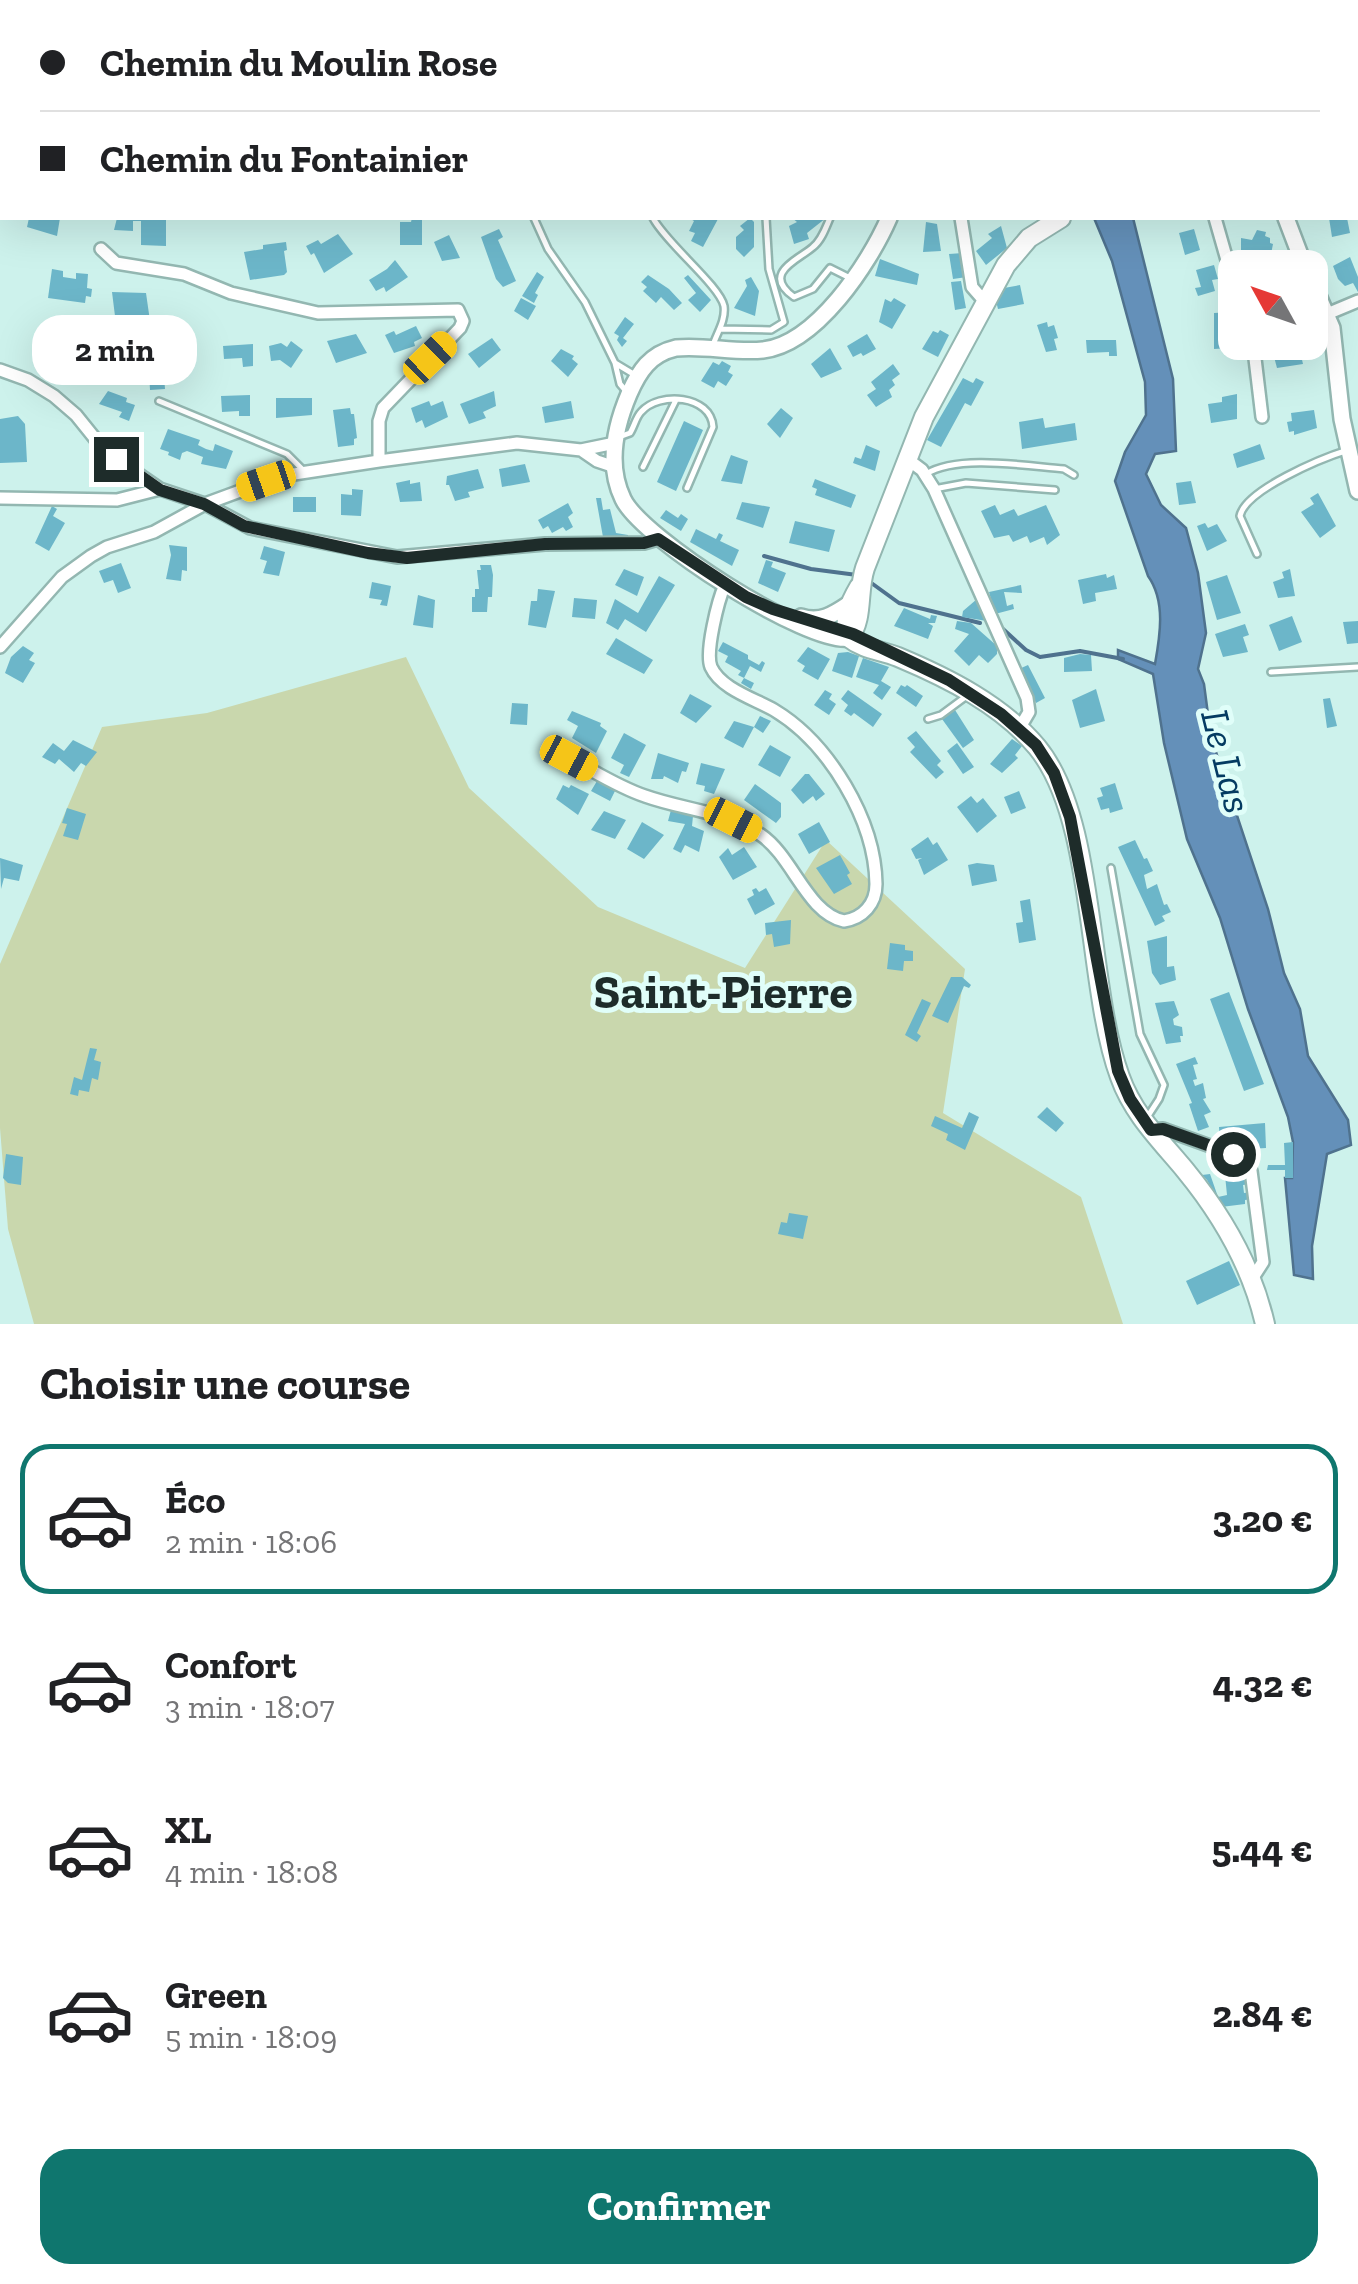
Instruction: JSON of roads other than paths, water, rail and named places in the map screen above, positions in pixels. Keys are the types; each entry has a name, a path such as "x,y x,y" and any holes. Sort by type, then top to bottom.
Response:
{"main road":[{"path":"1058,220 1017,250 924,416 865,568 852,625 859,645 887,650 970,693 1019,728 1043,754 1064,799 1078,856 1112,1050 1121,1081 1148,1125 1197,1186 1235,1244 1252,1279 1266,1324"}],"street":[{"path":"852,625 841,639 828,634 725,585 658,539 623,500 615,467 616,440 630,393 647,362 663,351 682,347 766,350 796,340 851,279 874,248 887,220"},
{"path":"962,220 972,288 986,303"},
{"path":"1215,220 1224,250"},
{"path":"1287,220 1298,250"},
{"path":"101,249 116,263 184,274 226,292 318,313 458,310 462,321 456,333 383,408 378,427 379,462"},
{"path":"1328,314 1358,302"},
{"path":"1328,317 1358,491"},
{"path":"1255,360 1262,417"},
{"path":"4,374 54,396 76,414 106,451 160,490 204,504 250,528 397,557 545,544 644,543 658,539"},
{"path":"0,647 62,577 91,556 154,532 204,504 281,476 516,443 582,450 616,440"},
{"path":"582,450 615,467"},
{"path":"906,458 926,474 934,489 1027,698 1028,712 1019,728"},
{"path":"0,498 123,500 160,490"},
{"path":"569,758 646,797 713,813 753,830 785,857 824,913 844,921 864,913 876,892 874,870 861,816 834,766 787,719 716,675 710,664 712,634 725,585"},
{"path":"773,609 812,621 852,625"},
{"path":"812,621 833,615 852,625"},
{"path":"1148,1125 1233,1154 1248,1166 1254,1180 1263,1262 1252,1279"}],"lane":[{"path":"535,220 548,250 585,302 616,363 620,384 630,393"},
{"path":"653,220 722,300 724,314 712,348"},
{"path":"720,328 771,330 784,322 770,269 766,220"},
{"path":"829,220 814,247 790,260 783,273 783,284 794,296 813,289 830,268 851,279"},
{"path":"616,363 638,376"},
{"path":"644,467 676,400"},
{"path":"616,440 630,433 645,408 676,400 697,402 712,418 708,440 687,488"},
{"path":"159,401 287,454 304,472"},
{"path":"1256,554 1240,516 1246,502 1266,488 1348,450"},
{"path":"926,474 946,464 963,463 1064,469 1074,475"},
{"path":"934,489 966,483 1055,490"},
{"path":"1271,672 1358,667"},
{"path":"928,718 941,714 970,693"},
{"path":"1110,868 1140,1034 1164,1085 1148,1125"}],"water":[{"path":"1095,220 1133,220 1173,379 1176,451 1155,454 1146,474 1161,505 1186,528 1198,573 1206,633 1198,669 1204,684 1211,737 1268,909 1284,973 1300,1009 1308,1056 1348,1120 1351,1145 1327,1154 1312,1246 1313,1279 1294,1275 1285,1178 1292,1178 1293,1142 1288,1117 1220,918 1187,839 1164,743 1153,674 1118,659 1118,650 1155,664 1160,619 1154,586 1115,481 1125,452 1146,415 1145,382 1112,261"}],"waterway":[{"path":"764,556 811,569 857,575"},
{"path":"870,582 899,603 980,623"},
{"path":"1003,629 1040,657 1080,651 1123,659"}],"district":[{"name":"Saint-Pierre","path":"723,991"}],"water label":[{"name":"Le Las","path":"1227,761"}]}
